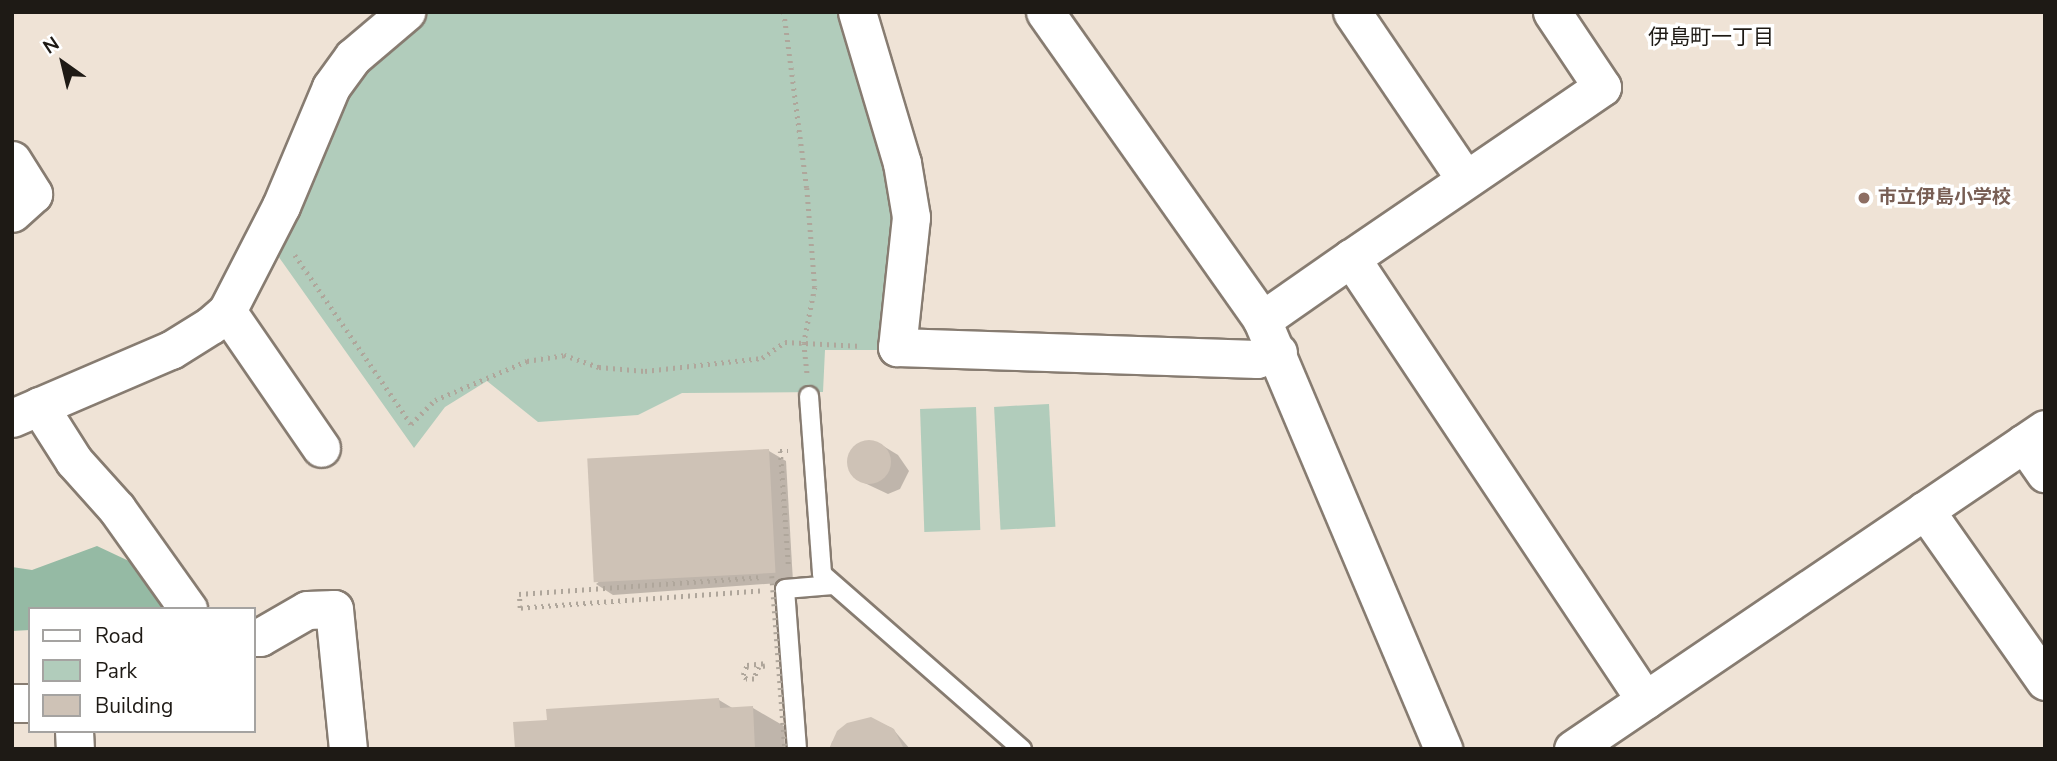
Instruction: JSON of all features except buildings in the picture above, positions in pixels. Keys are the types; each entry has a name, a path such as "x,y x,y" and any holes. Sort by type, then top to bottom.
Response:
{"street":[{"path":"187,607 117,509 26,412 171,350 211,326 227,311 273,222 331,87 353,57 367,24 406,12"},
{"path":"857,12 902,163 911,217 897,347 1257,359 1270,336 1351,258 1602,87 1552,12"},
{"path":"1045,12 1270,336 1443,749"},
{"path":"1352,12 1465,179"},
{"path":"12,160 33,194 12,213"},
{"path":"1351,258 1645,700"},
{"path":"227,311 321,448"},
{"path":"1573,749 2034,436 2045,473"},
{"path":"1925,510 2045,681"},
{"path":"256,637 307,610 334,609 348,749"}],"lane":[{"path":"808,389 822,574 1022,749"},
{"path":"797,749 781,579 833,585"}],"path":[{"path":"784,12 807,188 815,287 804,343 808,389"},
{"path":"273,222 411,424 435,400 527,361 564,355 598,367 645,371 762,358 785,342 897,347"},
{"path":"785,749 780,452 813,449"},
{"path":"781,579 520,608 519,594 781,579"},
{"path":"750,664 743,672 751,680 758,676 759,667"}],"green space":[{"path":"427,12 850,12 902,218 886,350 825,350 823,392 682,393 638,415 538,422 487,381 445,407 414,448 271,246 346,89"},
{"path":"1049,404 1055,527 1001,530 994,407"},
{"path":"976,407 980,530 924,532 920,409"},
{"path":"97,546 131,562 168,607 28,607 28,630 12,631 12,567 32,570"}],"place":[{"name":"市立伊島小学校","path":"1864,198"}],"district":[{"name":"伊島町一丁目","path":"1711,37"}]}
